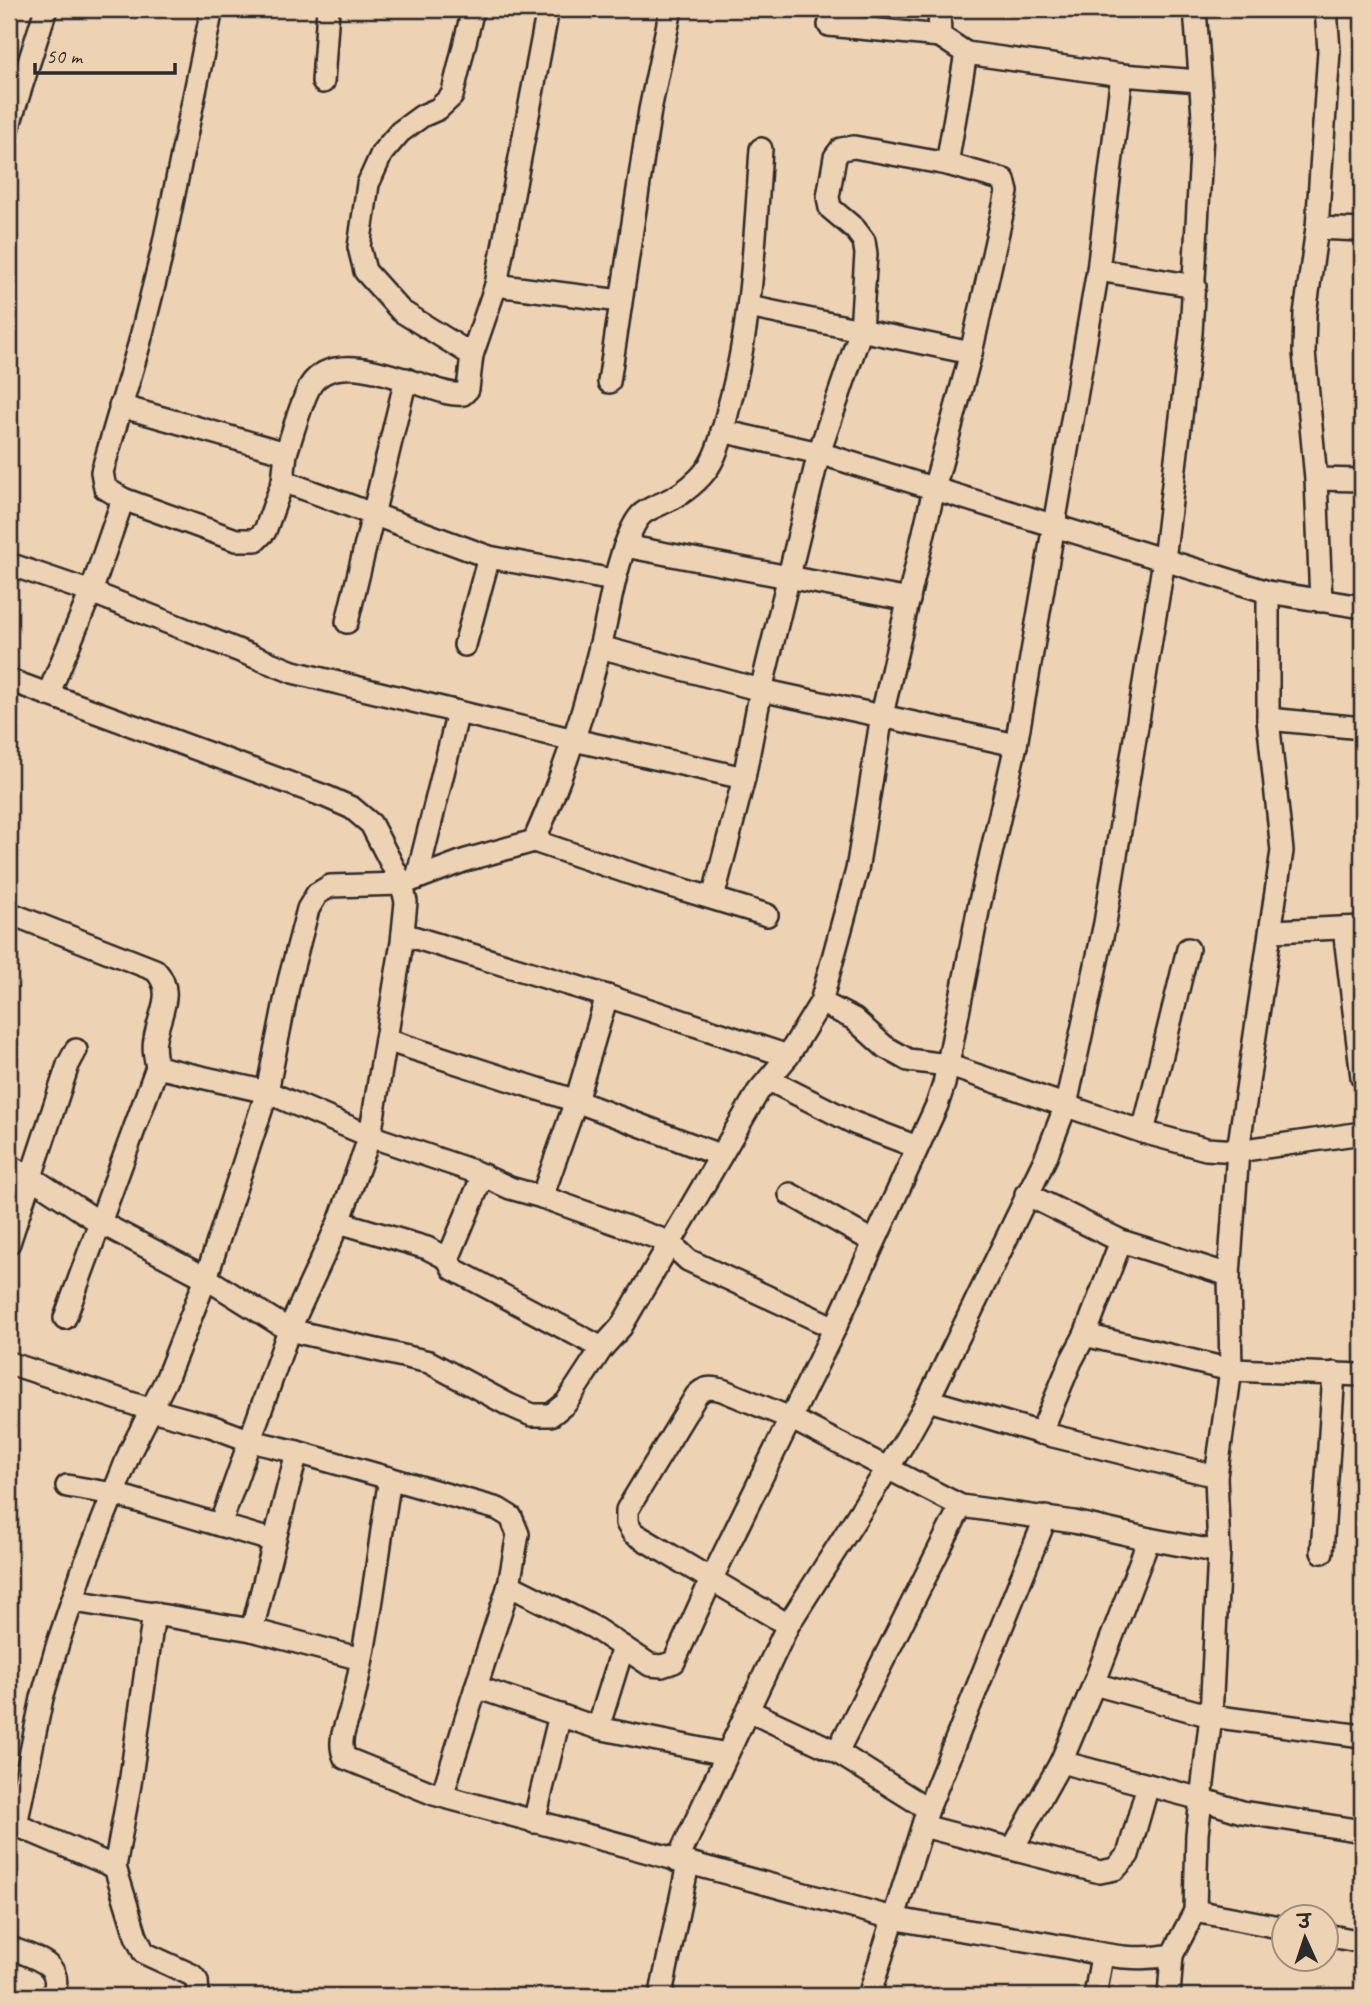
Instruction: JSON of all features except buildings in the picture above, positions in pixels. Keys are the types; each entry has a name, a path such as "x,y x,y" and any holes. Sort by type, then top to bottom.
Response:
{"street":[{"path":"9,125 46,9"},
{"path":"212,9 161,257 102,472 105,488 123,499 236,540 256,540 265,531 283,481 286,453 311,385 323,375 336,369 361,367 447,393 463,394 468,389 471,355 496,285 548,9"},
{"path":"323,82 328,9"},
{"path":"471,355 401,311 365,271 359,247 368,184 382,153 400,132 422,116 438,109 452,96 473,9"},
{"path":"609,382 650,110 671,9"},
{"path":"939,9 940,36"},
{"path":"662,1989 683,1862 726,1754 749,1711 788,1625 889,1467 928,1399 1046,1157 1066,1105 1105,923 1164,560 1195,286 1203,116 1195,9"},
{"path":"1321,601 1316,479 1304,352 1305,314 1317,228 1329,51 1326,9"},
{"path":"830,24 940,36 966,52 1122,75 1199,81"},
{"path":"947,164 966,52"},
{"path":"509,1585 593,1627 650,1665 662,1666 674,1662 712,1578 835,1328 937,1105 1016,745 1098,270 1122,75"},
{"path":"9,1166 99,1222 206,1278 289,1330 429,1362 532,1415 551,1415 566,1403 602,1349 621,1327 719,1155 758,1092 788,1056 821,1002 857,870 882,715 934,489 971,353 1007,192 1004,180 947,164 854,147 841,149 835,157 828,197 830,208 855,229 863,241 866,254 861,330 819,453 761,690 744,778 713,898"},
{"path":"534,841 558,787 574,740 600,647 613,580 625,546 639,516 672,499 709,466 722,430 740,368 749,307 761,149"},
{"path":"1317,228 1362,230"},
{"path":"1098,270 1195,286"},
{"path":"496,285 620,301"},
{"path":"749,307 971,353"},
{"path":"347,622 406,379"},
{"path":"120,406 286,453"},
{"path":"722,430 819,453 1268,592 1362,607"},
{"path":"1316,479 1362,480"},
{"path":"283,481 489,557 613,580"},
{"path":"48,695 91,592 123,499"},
{"path":"625,546 909,600"},
{"path":"464,645 489,557"},
{"path":"9,564 91,592 293,672 744,778"},
{"path":"1169,1996 1172,1955 1195,1911 1201,1799 1211,1716 1219,1552 1216,1476 1231,1370 1229,1275 1238,1152 1282,851 1268,719 1268,592"},
{"path":"600,647 761,690 1016,745"},
{"path":"9,680 352,808 371,824 409,881"},
{"path":"220,1525 289,1330 339,1222 370,1136 409,881 458,712"},
{"path":"1268,719 1362,728"},
{"path":"115,1867 13,1823 42,1698 82,1572 130,1452 152,1410 206,1278 267,1092 289,981 308,909 317,894 330,886 409,881 466,860 534,841 767,915"},
{"path":"9,913 155,970 164,979 166,996 155,1040 157,1067 65,1318"},
{"path":"1272,931 1353,928 1362,1077"},
{"path":"403,934 607,996 788,1056"},
{"path":"1143,1132 1188,949"},
{"path":"542,1197 576,1101 607,996"},
{"path":"821,1002 853,1019 885,1047 908,1060 947,1065 1143,1132 1206,1149 1238,1152 1362,1133"},
{"path":"386,1040 576,1101 719,1155"},
{"path":"9,1243 68,1065 76,1050"},
{"path":"157,1067 267,1092 370,1136 668,1242 688,1260 835,1328"},
{"path":"769,1080 854,1123 917,1147"},
{"path":"448,1259 483,1175"},
{"path":"790,1194 874,1241"},
{"path":"1026,1194 1121,1241 1229,1275"},
{"path":"339,1222 427,1248 448,1259 453,1269 602,1349"},
{"path":"1041,1433 1071,1361 1085,1335 1121,1241"},
{"path":"1085,1335 1231,1370 1362,1375"},
{"path":"9,1363 251,1441 498,1509 511,1517 518,1534 509,1585 442,1797"},
{"path":"1322,1552 1334,1373"},
{"path":"788,1625 633,1533 627,1523 627,1510 702,1389 711,1387 722,1390 790,1418 961,1506 1046,1517 1219,1552"},
{"path":"928,1399 1041,1433 1216,1476"},
{"path":"252,1630 297,1452"},
{"path":"390,1478 353,1703 341,1740 341,1750 345,1758 442,1797 893,1917 950,1930 1056,1945 1102,1956 1151,1959 1172,1955"},
{"path":"67,1486 114,1494 274,1541"},
{"path":"837,1752 961,1506"},
{"path":"869,1996 926,1817 1046,1517"},
{"path":"1013,1848 1061,1762 1149,1539"},
{"path":"74,1601 252,1630 361,1658"},
{"path":"154,1613 130,1784 115,1867 136,1936 144,1953 192,1975 197,1981 198,1996"},
{"path":"598,1728 623,1647"},
{"path":"1094,1684 1211,1716 1362,1736"},
{"path":"477,1687 598,1728 726,1754"},
{"path":"749,1711 837,1752 926,1817 1013,1848 1100,1872 1115,1869 1128,1856 1148,1785"},
{"path":"534,1822 560,1715"},
{"path":"1061,1762 1242,1812 1362,1831"},
{"path":"1195,1911 1270,1925"},
{"path":"1340,1938 1362,1942"},
{"path":"9,1947 55,1971 58,1982 53,1996"},
{"path":"1095,1996 1102,1956"}]}
